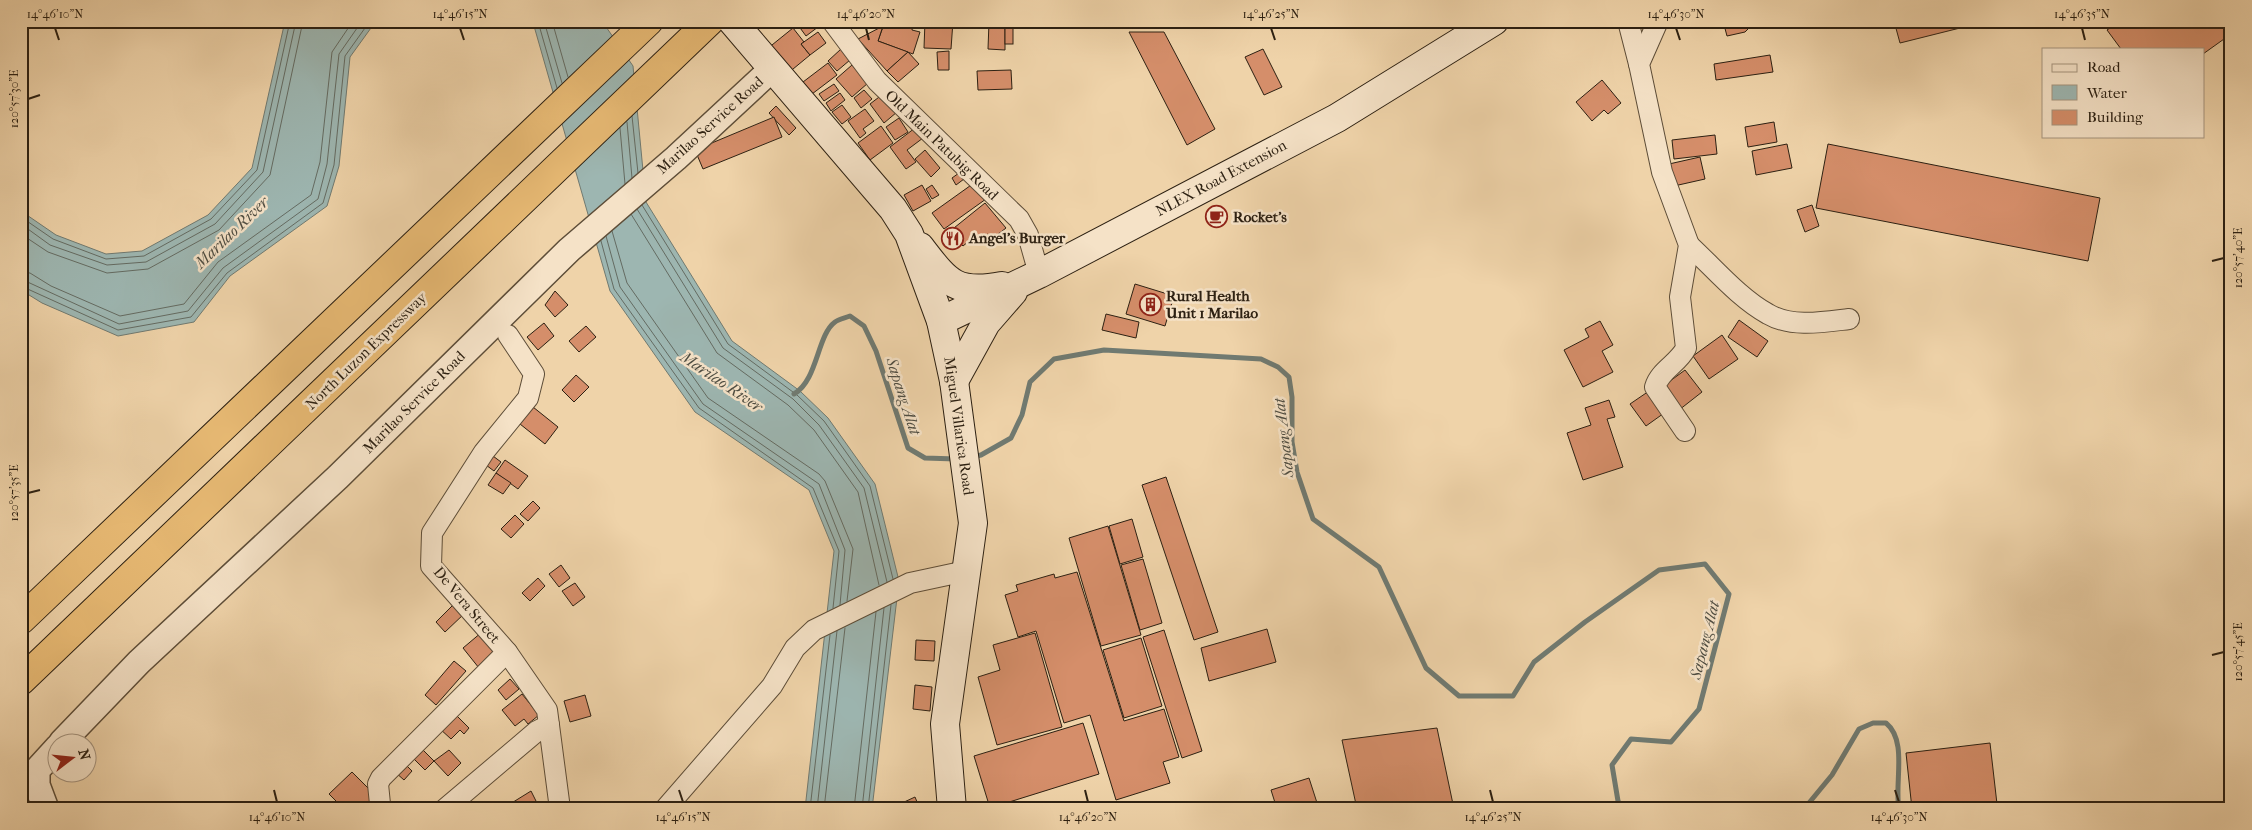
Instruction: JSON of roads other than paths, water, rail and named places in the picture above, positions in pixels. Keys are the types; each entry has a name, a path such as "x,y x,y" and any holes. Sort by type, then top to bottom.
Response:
{"highway":[{"path":"21,620 650,21"},
{"name":"North Luzon Expressway","path":"21,681 701,30"}],"main road":[{"name":"Miguel Villarica Road","path":"732,21 893,209 909,234 941,321 954,381 973,523 945,724 952,809"},
{"name":"NLEX Road Extension","path":"941,321 1031,278 1337,118 1494,21"},
{"path":"909,234 937,269 959,288 984,289 1031,278"},
{"path":"954,381 986,323 1031,278"}],"street":[{"name":"Old Main Patubig Road","path":"832,21 877,82 1019,219 1028,235 1031,278"},
{"path":"1628,21 1662,172 1689,245 1744,296 1770,315 1793,322 1821,323 1849,319"},
{"path":"1639,64 1658,21"},
{"name":"Marilao Service Road","path":"72,732 139,662 338,477 569,250 676,158 764,58"},
{"path":"1686,430 1655,387 1658,377 1683,355 1686,348 1680,297 1689,245"},
{"name":"De Vera Street","path":"508,335 534,374 528,398 484,452 432,533 431,566 507,652 547,710 560,809"},
{"path":"666,809 754,708 772,686 795,648 814,630 910,582 966,571"},
{"path":"377,809 380,804 378,784 381,778 507,652"},
{"path":"445,809 537,731 549,725"},
{"path":"46,809 37,785 37,770 48,758"}],"water":[{"name":"Marilao River","path":"285,21 376,21 350,57 339,166 327,206 230,276 194,322 118,336 42,303 21,290 21,211 56,235 106,254 142,251 208,215 252,168"},
{"name":"Marilao River","path":"526,21 602,21 633,66 646,202 732,341 800,391 828,418 875,484 899,581 872,809 805,809 834,551 809,490 695,412 610,291 534,26"}],"waterway":[{"name":"Sapang Alat","path":"794,394 808,379 829,328 836,321 850,316 864,326 876,351 908,448 925,458 956,459"},
{"name":"Sapang Alat","path":"972,457 981,455 1011,438 1022,415 1030,382 1054,359 1104,350 1261,359 1278,367 1289,377 1292,397 1292,442 1297,472 1313,519 1379,567 1426,668 1459,696 1513,696 1534,662 1585,622 1659,570 1705,564 1729,594 1699,709 1671,742 1631,739 1612,765 1618,801 1623,809"},
{"name":"Sapang Alat","path":"1804,809 1832,775 1859,729 1873,723 1886,723 1893,731 1897,740 1899,809"}],"place":[{"name":"Rocket’s","path":"1217,217"},
{"name":"Angel's Burger","path":"953,238"},
{"name":"Rural Health Unit 1 Marilao","path":"1150,305"}]}
